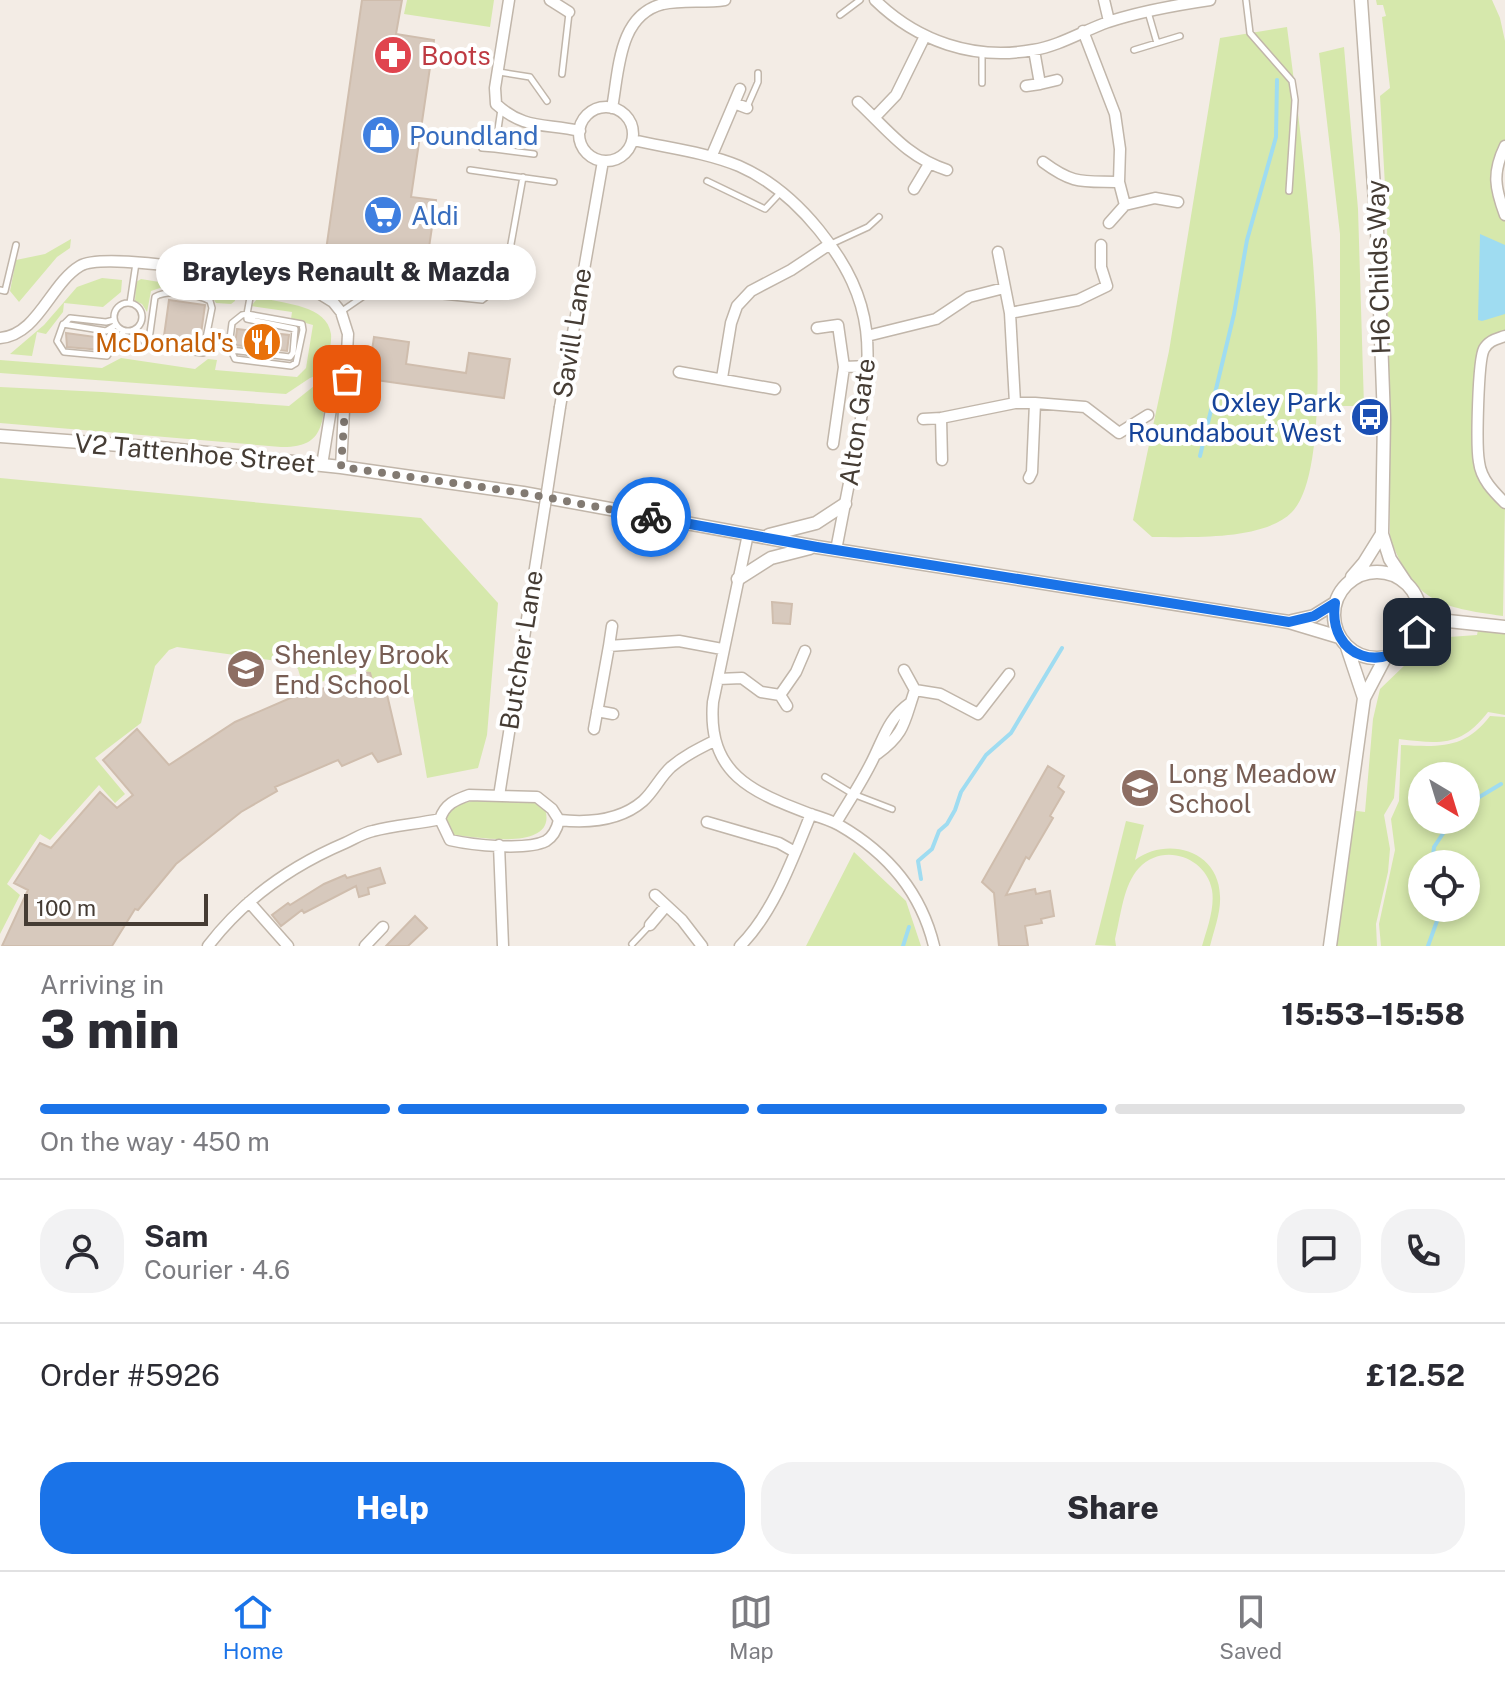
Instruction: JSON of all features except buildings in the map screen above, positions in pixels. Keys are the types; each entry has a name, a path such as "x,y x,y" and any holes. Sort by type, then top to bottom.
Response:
{"street":[{"path":"509,0 496,104 527,125 580,131"},
{"path":"550,0 569,12"},
{"path":"612,108 626,37 636,20 665,3 725,0"},
{"path":"875,0 892,17 925,36 982,54 1034,50 1109,21 1210,0"},
{"path":"1104,0 1109,21"},
{"name":"H6 Childs Way","path":"1361,0 1377,216 1384,419 1382,534 1390,559 1406,583"},
{"path":"1083,31 1115,114 1120,149 1119,182 1125,205"},
{"path":"875,117 896,95 925,36"},
{"path":"1034,50 1040,84"},
{"path":"1026,86 1057,80"},
{"path":"712,155 740,89"},
{"path":"858,102 894,140 929,164 947,170"},
{"path":"734,103 747,108"},
{"path":"612,108 631,123 633,140 619,158 603,161 585,151 580,131 582,122 594,110 612,108"},
{"name":"Alton Gate","path":"633,140 712,155 743,168 781,191 830,244 850,275 861,306 869,366 836,550"},
{"path":"1505,147 1496,165 1496,192 1505,215"},
{"name":"Savill Lane","path":"545,505 603,161"},
{"path":"1043,162 1064,178 1119,182"},
{"path":"914,189 929,164"},
{"path":"1109,223 1125,205 1155,198 1178,202"},
{"path":"722,378 731,323 737,306 751,291 791,270 830,244"},
{"path":"1010,313 1078,300 1107,286 1101,267 1101,245"},
{"path":"998,252 1010,313 1015,403"},
{"path":"0,338 18,333 78,267 93,261 136,262 201,270 320,294 341,312 348,334 341,467"},
{"path":"867,336 936,319 969,297 1004,288"},
{"path":"817,328 838,325 844,367 833,444"},
{"path":"1505,336 1490,341 1482,352 1478,423 1479,463 1488,486 1505,503"},
{"path":"322,465 336,378 347,355"},
{"path":"844,367 869,366"},
{"path":"679,372 775,389"},
{"path":"923,419 1015,403 1035,403 1085,407 1119,433 1148,415"},
{"path":"1029,478 1032,472 1035,403"},
{"path":"941,418 942,460"},
{"name":"V2 Tattenhoe Street","path":"0,436 160,448 341,467 523,493 817,547 1289,622 1343,642"},
{"path":"762,537 816,523 845,504"},
{"name":"Butcher Lane","path":"499,796 545,505"},
{"path":"748,534 722,649 711,722 714,741 722,759 739,780 760,794 836,823 874,848 912,891 925,915 934,946"},
{"name":"H6 Childs Way","path":"1345,586 1382,534"},
{"path":"738,579 771,558 817,547"},
{"path":"1343,642 1359,655 1372,658 1385,658 1409,644 1417,632 1420,618 1419,605 1406,583 1395,575 1368,572 1355,577 1345,586 1335,603 1333,615 1343,642 1364,698"},
{"name":"V2 Tattenhoe Street","path":"1289,622 1314,616 1335,603"},
{"path":"1420,618 1505,627"},
{"path":"594,729 612,626"},
{"path":"609,646 679,641 722,649"},
{"path":"780,695 796,672 805,651"},
{"path":"1330,946 1364,698 1385,658"},
{"path":"836,823 875,755 892,743 906,722 915,690 904,670"},
{"path":"915,690 940,694 978,714 1009,674"},
{"path":"718,679 742,678 761,692 780,695 787,706"},
{"path":"597,711 613,714"},
{"path":"559,820 598,820 624,813 643,801 668,769 687,754 714,741"},
{"path":"469,795 537,797 552,809 559,820 554,834 545,841 531,845 499,845 450,840 440,819 443,809 454,800 469,795"},
{"path":"740,946 774,896 811,814"},
{"path":"208,946 249,902 278,878 312,857 372,831 440,819"},
{"path":"707,822 779,843 795,852"},
{"path":"499,845 503,946"},
{"path":"655,895 682,920 702,946"},
{"path":"249,902 288,946"},
{"path":"650,925 666,906"},
{"path":"365,946 383,927"}],"lane":[{"path":"840,15 860,0"},
{"path":"1246,0 1250,33 1292,81 1295,100 1289,191"},
{"path":"1147,11 1157,43"},
{"path":"562,74 569,12"},
{"path":"1134,50 1180,36"},
{"path":"982,54 982,83"},
{"path":"498,72 530,77 547,101"},
{"path":"747,108 758,82 758,73"},
{"path":"495,149 501,108"},
{"path":"482,148 534,154"},
{"path":"470,170 554,182"},
{"path":"341,312 374,289 482,300 504,283 523,177"},
{"path":"707,181 765,209 781,191"},
{"path":"830,244 868,227 879,217"},
{"path":"0,290 5,291 16,245"},
{"path":"130,303 136,262"},
{"path":"247,314 253,281"},
{"path":"135,329 148,347 198,354 206,348 212,308 210,301 164,292 155,297 148,347"},
{"path":"130,303 139,308 142,317 135,329 124,331 107,356 64,352 57,341 63,324 106,331 115,322 118,307 130,303"},
{"path":"247,314 302,324 298,358 291,366 235,359 230,350 232,323 247,314"},
{"path":"115,322 124,331"},
{"path":"825,777 853,794 892,809"},
{"path":"632,944 650,925"}],"green space":[{"path":"407,0 494,0 490,27 404,14"},
{"path":"1376,0 1492,0 1505,41 1505,146 1496,165 1505,215 1505,336 1482,352 1479,463 1505,503 1503,616 1446,605 1432,598 1409,576 1390,538 1387,222 1380,96 1390,88 1382,17 1386,16 1383,5 1377,5"},
{"path":"1287,27 1314,280 1316,424 1308,479 1292,512 1264,528 1226,535 1152,537 1133,520 1169,351 1220,38"},
{"path":"1344,47 1358,209 1364,406 1340,406 1340,234 1319,53"},
{"path":"71,239 70,248 57,257 19,302 10,291 16,260 45,254"},
{"path":"102,278 122,280 121,292 103,307 64,303 63,312 46,334 37,332 32,356 10,354 44,325 77,287"},
{"path":"141,279 234,294 235,301 231,304 216,303 210,294 160,288 151,291 147,312 142,304 135,301 136,282"},
{"path":"262,298 313,311 328,324 331,334 325,372 286,394 0,373 0,360 102,368 121,358 195,369 208,359 217,360 215,370 297,377 306,368 313,325 291,319 292,312 251,306"},
{"path":"327,384 319,429 307,443 296,446 0,423 0,387 289,406 314,386"},
{"name":"Shenley Brook End School","path":"0,478 421,518 498,603 487,735 478,768 427,778 411,684 406,680 372,682 367,671 303,686 298,669 291,663 177,647 169,650 155,666 141,723 95,758 125,794 115,803 99,785 50,840 40,834 7,884 20,895 0,934"},
{"path":"1479,625 1505,627 1505,715 1488,712 1468,732 1449,740 1426,742 1399,739 1394,798 1384,815 1390,849 1376,924 1377,946 1330,946 1349,810 1365,812 1373,719 1380,689 1406,664 1449,637 1477,635"},
{"path":"1490,716 1505,717 1505,946 1381,946 1379,924 1395,850 1391,819 1399,801 1401,745 1451,744 1471,735"},
{"path":"473,801 535,802 544,806 546,821 541,831 515,839 454,835 446,826 446,814 451,806"},
{"path":"1126,821 1144,825 1135,860 1162,849 1176,849 1201,858 1211,868 1217,880 1220,902 1210,946 1202,946 1212,904 1208,879 1193,862 1171,855 1149,860 1129,883 1116,946 1095,945"},
{"path":"854,852 906,901 921,946 806,946"}],"water":[{"path":"1480,234 1505,245 1505,314 1482,321 1478,320"}],"waterway":[{"path":"1200,456 1234,314 1247,240 1276,137 1277,80"},
{"path":"921,879 918,861 932,849 939,831 955,810 961,792 986,755 1011,733 1062,648"},
{"path":"1480,797 1501,784"},
{"path":"1434,850 1443,834"},
{"path":"1428,946 1437,922"},
{"path":"903,946 909,927"}],"way so far":[{"path":"347,379 341,467 523,493 651,517"}],"place":[{"name":"Boots","path":"393,55"},
{"name":"Poundland","path":"381,135"},
{"name":"Aldi","path":"383,215"},
{"name":"McDonald's","path":"262,342"},
{"name":"Brayleys Renault & Mazda","path":"347,379"},
{"name":"Oxley Park Roundabout West","path":"1370,417"},
{"name":"Shenley Brook End School","path":"246,669"},
{"name":"Long Meadow School","path":"1140,788"}],"route":[{"path":"651,517 1241,616 1289,622 1314,616 1335,603 1334,626 1339,637 1359,655 1372,658 1385,658 1398,653 1417,632"}]}
